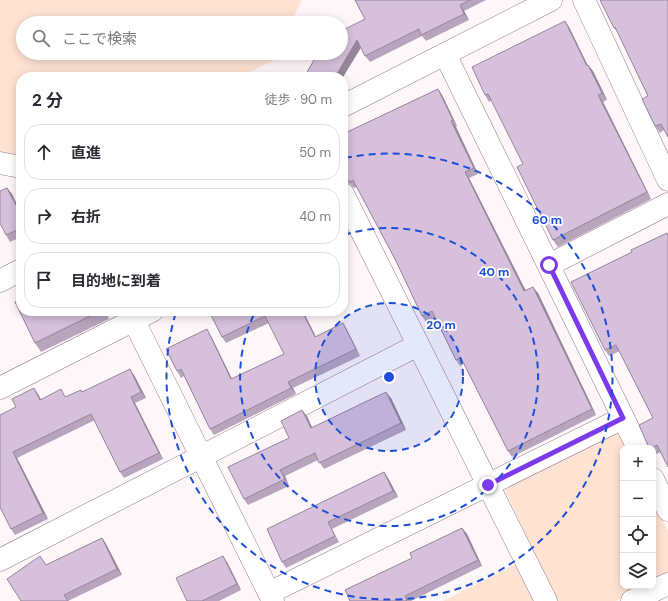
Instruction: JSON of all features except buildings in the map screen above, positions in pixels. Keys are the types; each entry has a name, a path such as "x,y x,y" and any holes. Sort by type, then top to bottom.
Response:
{"street":[{"path":"348,103 551,0"},
{"path":"584,0 668,180"},
{"path":"445,54 636,445"},
{"path":"0,164 16,166"},
{"path":"549,265 668,204"},
{"path":"348,210 418,345 546,601"},
{"path":"0,281 16,273"},
{"path":"0,388 134,316"},
{"path":"139,316 201,456 271,597 488,485 623,418"},
{"path":"0,560 418,345"},
{"path":"654,481 668,510"},
{"path":"632,601 668,584"}],"shaded area":[{"path":"0,0 302,0 294,16 16,16 16,60 274,60 250,72 16,72 16,157 0,157"},
{"path":"617,431 624,445 620,445 620,589 641,589 616,601 443,601 535,554 504,488"},
{"path":"656,508 668,531 668,575 656,581"}],"route":[{"path":"488,485 623,418 549,265"}]}
